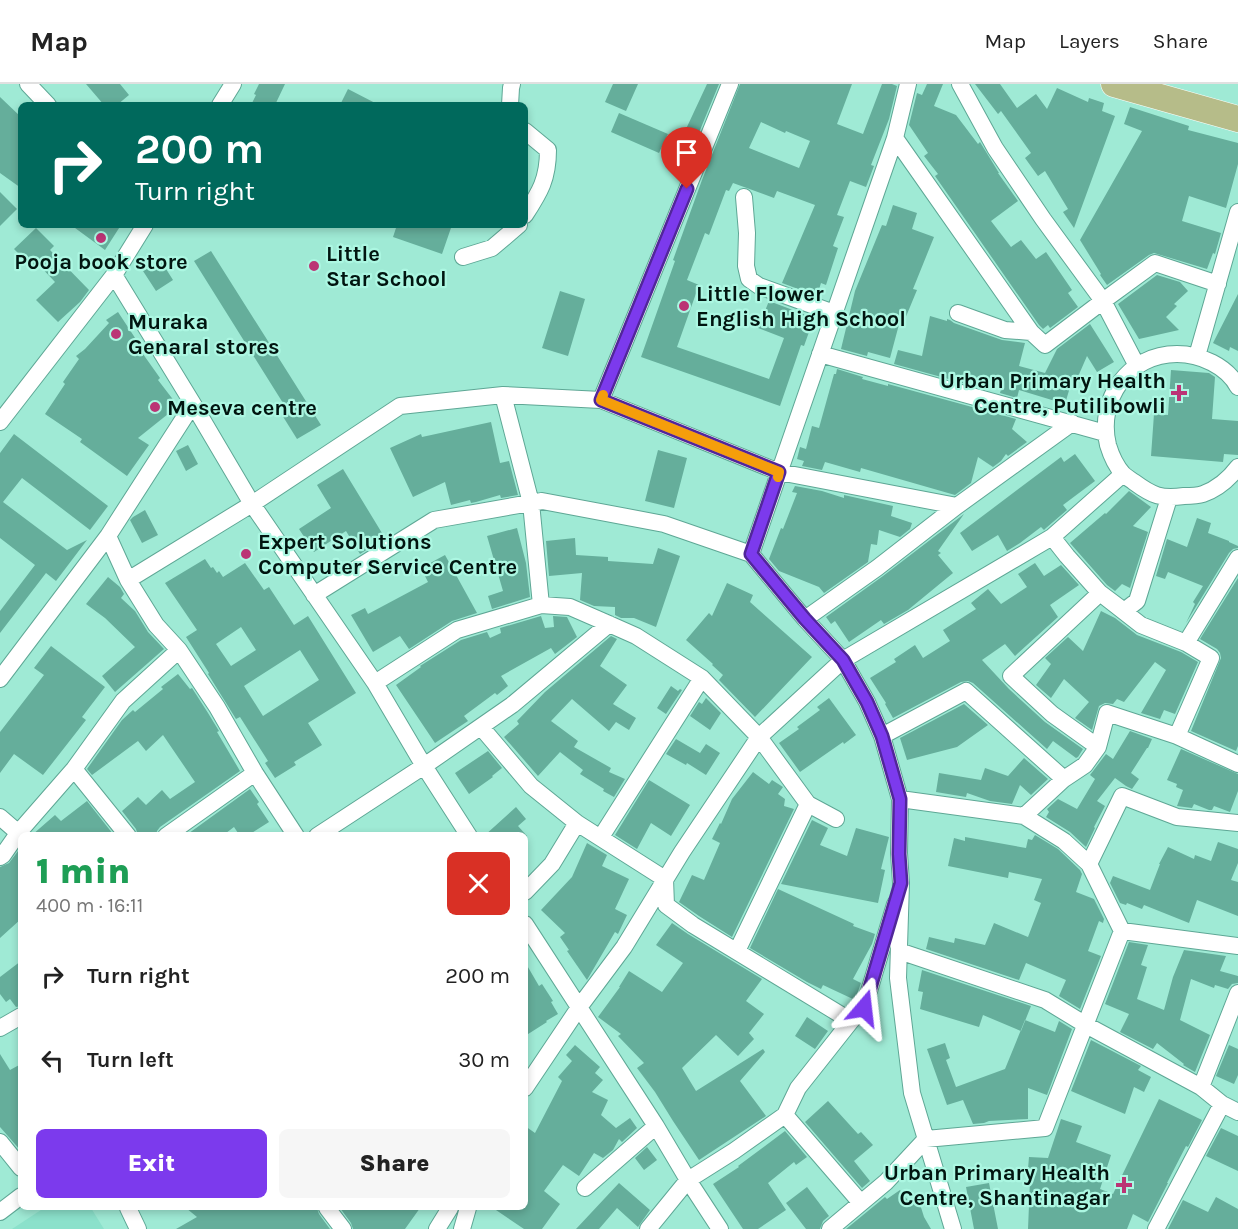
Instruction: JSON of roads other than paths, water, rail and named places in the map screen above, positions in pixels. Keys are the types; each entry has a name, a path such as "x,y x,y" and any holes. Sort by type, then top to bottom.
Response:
{"main road":[{"path":"1114,84 1237,117"}],"street":[{"path":"28,84 45,102"},
{"path":"222,102 233,84"},
{"path":"510,102 512,84"},
{"path":"601,400 730,84"},
{"path":"751,554 895,138 908,84"},
{"path":"960,84 995,148 1103,301 1137,366"},
{"path":"528,133 548,150 548,165 542,188 528,210"},
{"path":"895,138 1031,332 1045,345 1155,263 1218,284"},
{"path":"744,197 747,233 746,266 749,279 759,286 834,313"},
{"path":"1197,356 1238,212"},
{"path":"0,422 114,275 143,228"},
{"path":"464,257 492,248 515,228"},
{"path":"114,275 252,504 375,683 466,832"},
{"path":"958,314 1005,330 1031,332"},
{"path":"820,354 1105,433"},
{"path":"1238,387 1218,366 1197,356 1176,354 1155,357 1137,366 1122,379 1112,395 1106,413 1105,433 1111,455 1123,474 1148,493 1169,498 1201,495 1221,485 1238,467"},
{"path":"503,395 531,502 541,605"},
{"path":"128,580 252,504 400,406 503,395 601,400 779,472 957,506"},
{"path":"0,679 108,536 193,404"},
{"path":"805,619 1072,423"},
{"path":"528,1084 580,1006 624,947 665,879 759,737 843,660 1052,537 1123,474"},
{"path":"1100,593 1124,611 1137,601 1169,498"},
{"path":"314,595 434,520 531,502 542,501 664,524 751,554 805,619 843,660 867,702 882,736 900,799 901,883 898,978 912,1093 952,1229"},
{"path":"108,536 128,580 156,625 179,650 217,707 255,773 293,832"},
{"path":"1052,537 1100,593 1142,625 1186,643 1211,658 1177,736"},
{"path":"1186,643 1238,558"},
{"path":"1098,747 1052,714 1011,676 1100,593"},
{"path":"375,683 457,630 541,605 570,607 636,636 702,678 759,737 808,804 836,819"},
{"path":"323,832 512,705 609,624"},
{"path":"23,832 74,769 123,701 179,650"},
{"path":"601,837 702,678"},
{"path":"882,736 966,691 1064,779"},
{"path":"1024,816 1064,779 1085,765 1098,747 1107,713 1177,736 1238,764"},
{"path":"481,727 531,786 577,823 665,879"},
{"path":"74,769 125,832"},
{"path":"172,832 255,773"},
{"path":"1089,864 1122,796 1177,817 1238,823"},
{"path":"830,1229 886,1182 926,1139 1045,1128 1122,931 1089,864 1064,841 1024,816 900,799"},
{"path":"737,951 808,804"},
{"path":"0,817 19,832"},
{"path":"528,889 552,864 577,823"},
{"path":"0,857 18,838"},
{"path":"665,879 666,906 693,925 851,1021"},
{"path":"648,1229 688,1180 785,1115 798,1088 864,1008 901,883"},
{"path":"528,928 657,1126 720,1229"},
{"path":"1122,931 1238,946"},
{"path":"899,951 1045,1000 1086,1025 1201,1087 1222,1104 1238,1112"},
{"path":"1201,1087 1231,1036 1238,993"},
{"path":"0,1028 18,1018"},
{"path":"1156,1229 1222,1104"},
{"path":"785,1115 861,1203"},
{"path":"585,1188 657,1126"},
{"path":"0,1142 18,1164"},
{"path":"0,1212 18,1198"},
{"path":"129,1210 138,1229"},
{"path":"329,1210 343,1229"},
{"path":"437,1229 449,1210"},
{"path":"462,1229 467,1210"}],"place":[{"name":"Pooja book store","path":"101,238"},
{"name":"Little Star School","path":"314,266"},
{"name":"Little Flower English High School","path":"684,306"},
{"name":"Muraka Genaral stores","path":"116,334"},
{"name":"Urban Primary Health Centre, Putilibowli","path":"1179,393"},
{"name":"Meseva centre","path":"155,407"},
{"name":"Expert Solutions Computer Service Centre","path":"246,554"},
{"name":"Urban Primary Health Centre, Shantinagar","path":"1124,1185"}]}
